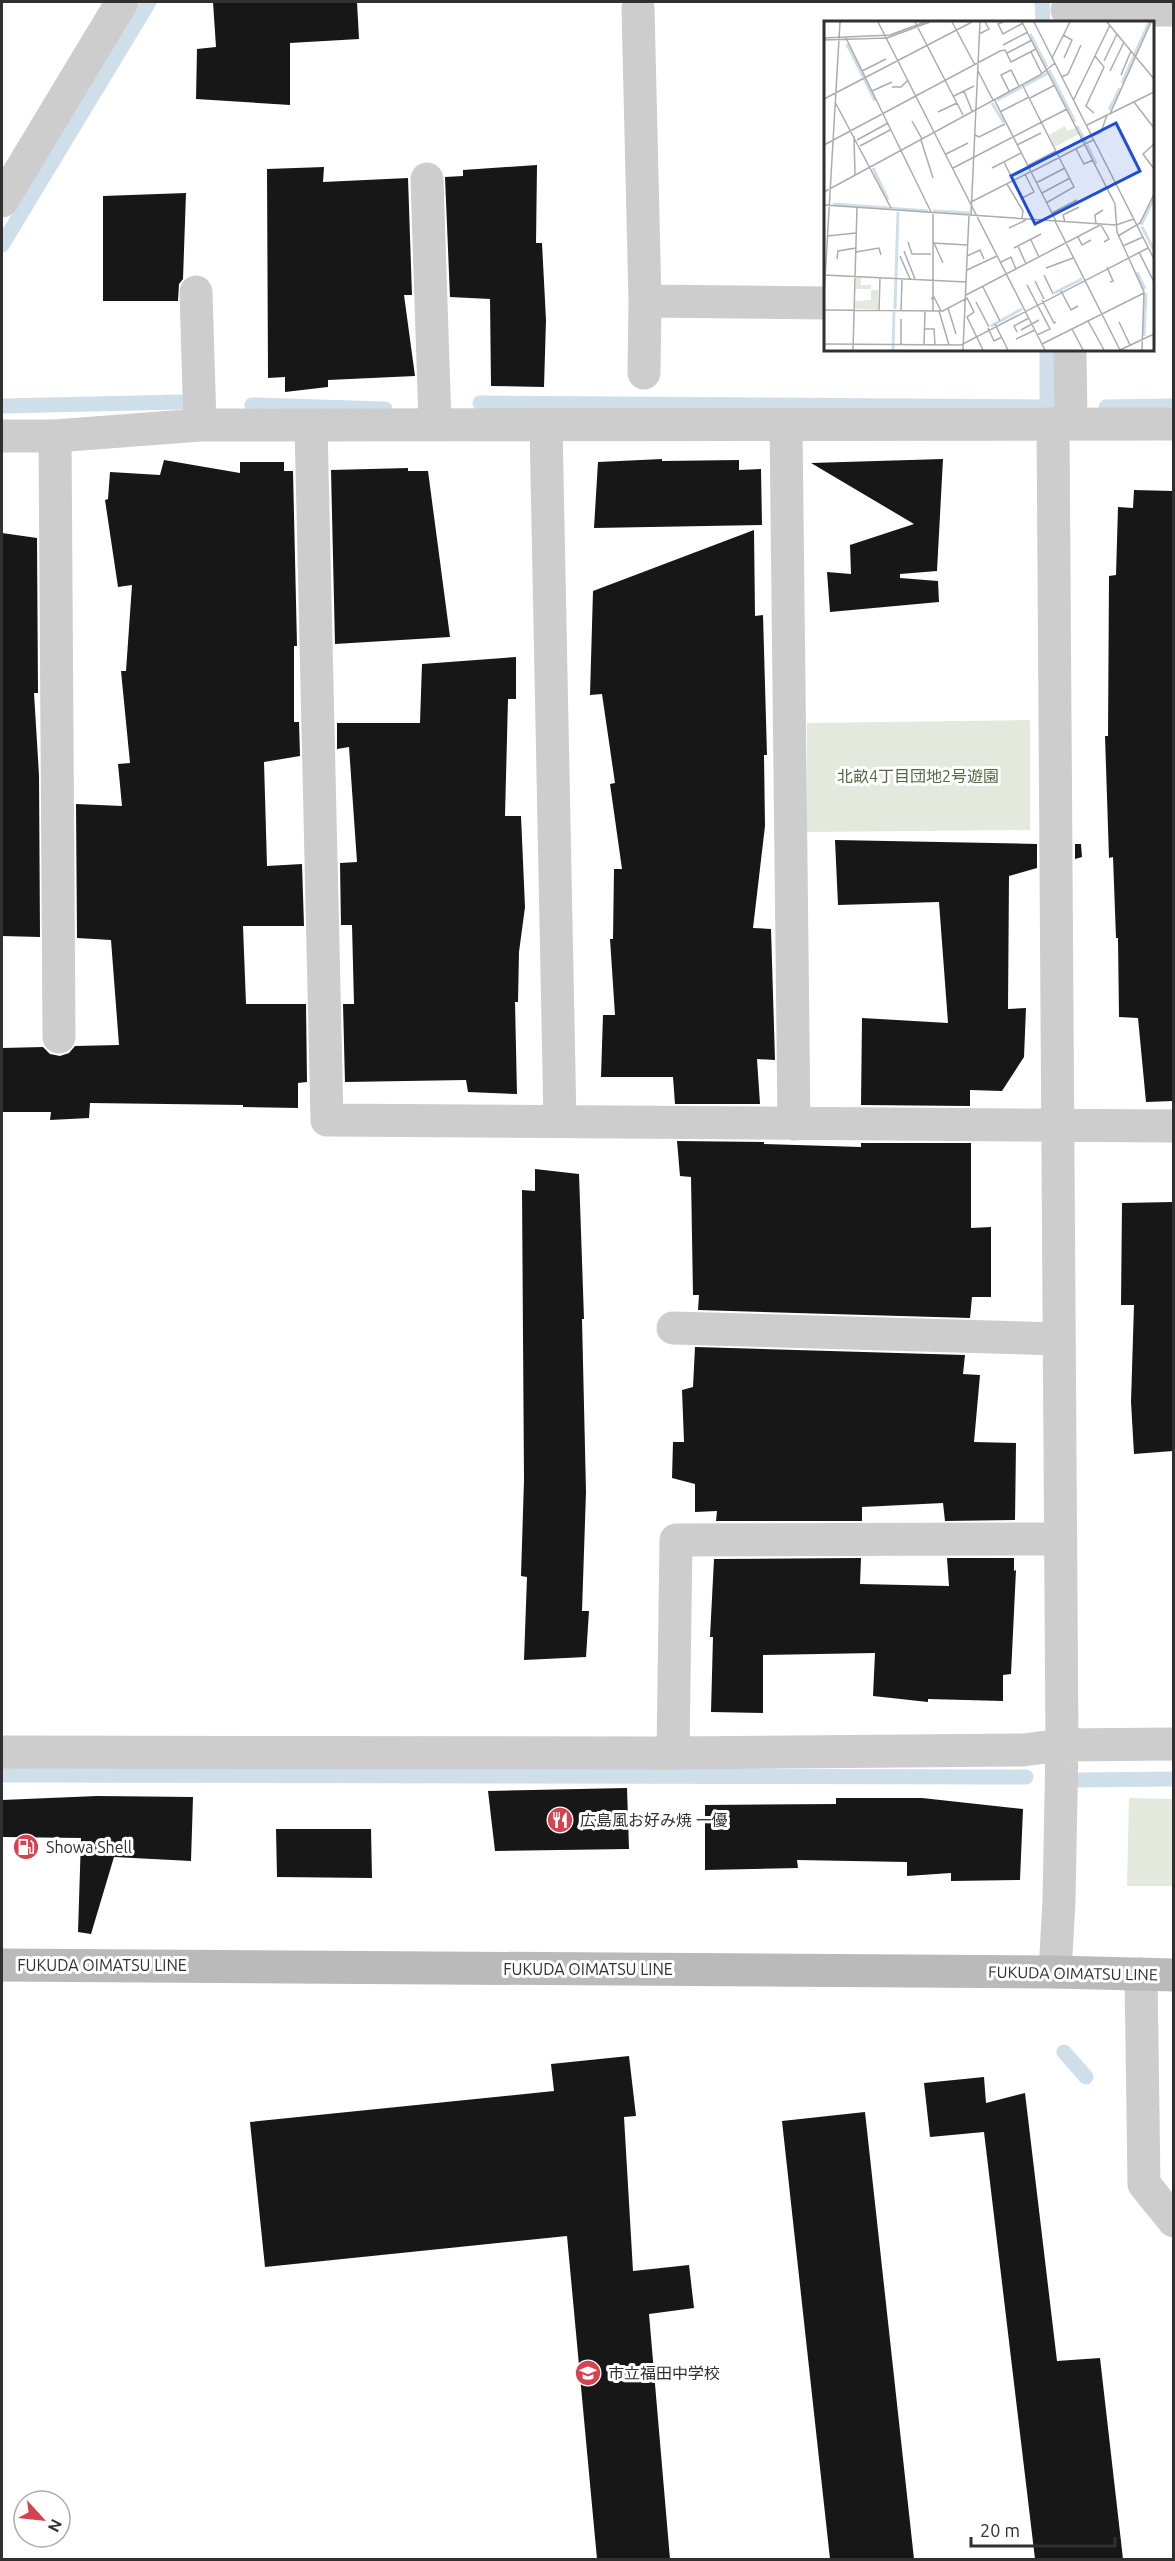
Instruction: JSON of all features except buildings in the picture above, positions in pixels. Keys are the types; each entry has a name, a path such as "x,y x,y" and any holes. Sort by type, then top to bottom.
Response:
{"main road":[{"name":"FUKUDA OIMATSU LINE","path":"2,1965 1055,1972 1173,1975"}],"street":[{"path":"2,201 122,2"},
{"path":"638,8 645,301 644,373"},
{"path":"1067,11 1173,10"},
{"path":"427,179 435,424"},
{"path":"196,292 200,425"},
{"path":"645,301 824,303"},
{"path":"1055,1972 1059,1901 1062,1745 1058,1126 1062,424 1070,351"},
{"path":"546,424 560,1122"},
{"path":"786,424 794,1124"},
{"path":"2,436 55,435 200,425 1173,424"},
{"path":"311,425 327,1120 1173,1126"},
{"path":"55,435 59,1037"},
{"path":"673,1328 1058,1339"},
{"path":"673,1753 676,1540 1059,1539"},
{"path":"2,1752 673,1753 1023,1750 1062,1745 1173,1744"},
{"path":"1141,1974 1144,2184 1173,2221"}],"green space":[{"name":"北畝4丁目団地2号遊園","path":"1030,720 1030,830 807,832 807,723"},
{"path":"1129,1798 1173,1799 1173,1886 1127,1886"}],"waterway":[{"path":"2,245 149,2"},
{"path":"1042,2 1043,21"},
{"path":"480,403 1047,407 1047,351"},
{"path":"2,406 181,402"},
{"path":"252,405 385,409"},
{"path":"1106,407 1174,406"},
{"path":"2,1775 1026,1777"},
{"path":"1078,1780 1174,1779"},
{"path":"1064,2052 1086,2077"}],"place":[{"name":"広島風お好み焼 一優","path":"560,1820"},
{"name":"Showa Shell","path":"26,1847"},
{"name":"市立福田中学校","path":"588,2373"}]}
